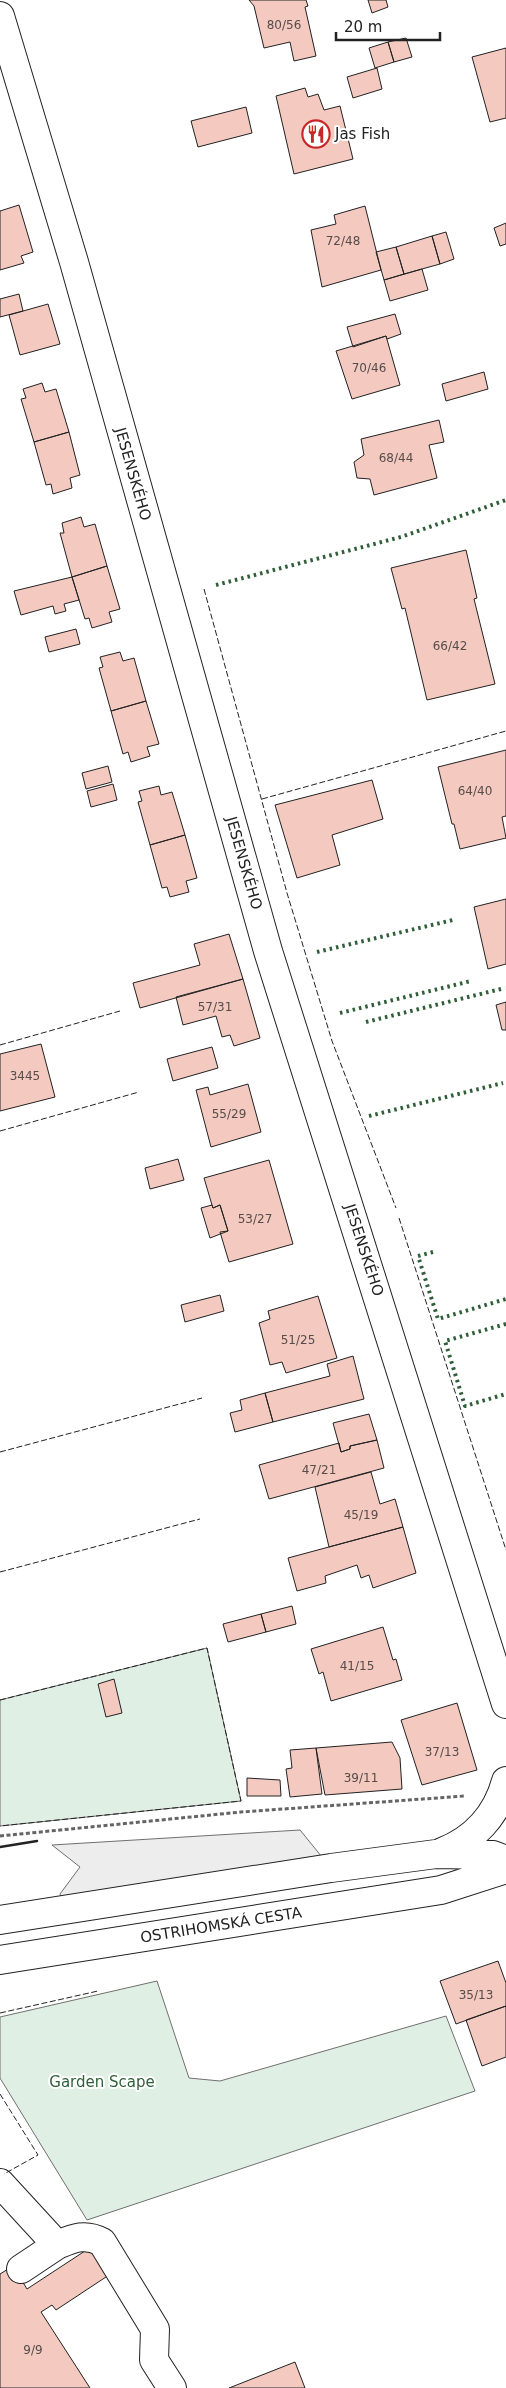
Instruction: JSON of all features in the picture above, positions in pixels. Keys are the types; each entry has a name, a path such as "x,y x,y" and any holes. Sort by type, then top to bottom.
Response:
{"main road":[{"name":"JESENSKÉHO","path":"0,16 74,262 268,951 506,1704"},
{"path":"436,1854 462,1844 478,1831 492,1812 506,1781"},
{"path":"0,1920 331,1868 436,1854 493,1854 506,1860"},
{"path":"441,1890 506,1869"},
{"path":"441,1890 483,1889 506,1892"},
{"name":"OSTRIHOMSKÁ CESTA","path":"0,1960 441,1890"},
{"path":"0,2183 57,2245"},
{"path":"21,2269 57,2245 73,2238 91,2236 102,2242 155,2329 154,2360 172,2388"}],"path":[{"path":"0,1836 241,1812 466,1796"}],"green space":[{"path":"207,1648 241,1801 0,1826 0,1700"},
{"name":"Garden Scape","path":"157,1981 189,2078 220,2081 446,2016 475,2091 87,2220 0,2078 0,2017"}],"shaded area":[{"path":"300,1830 331,1868 66,1910 60,1894 80,1867 52,1845"}],"building":[{"path":"249,0 306,0 308,6 305,7 316,56 294,61 290,42 264,48 254,6"},
{"path":"368,0 386,0 388,7 372,13"},
{"path":"406,38 412,57 394,62 388,42"},
{"path":"388,42 394,62 375,68 369,48"},
{"path":"506,48 506,118 490,122 472,57"},
{"path":"377,68 382,89 353,98 347,77"},
{"name":"Jas Fish","path":"305,88 308,97 318,94 324,110 340,106 353,159 294,174 276,96"},
{"path":"246,107 252,133 198,147 191,121"},
{"path":"19,205 33,252 21,256 24,263 0,270 0,211"},
{"path":"365,206 381,270 322,287 311,230 336,224 334,215"},
{"path":"506,223 506,244 500,246 494,228"},
{"path":"446,232 454,259 440,264 432,236"},
{"path":"432,236 440,264 404,274 396,247"},
{"path":"396,247 404,274 384,280 376,252"},
{"path":"422,269 428,290 390,301 384,280"},
{"path":"19,294 23,311 0,317 0,299"},
{"path":"48,304 60,344 20,355 9,315"},
{"path":"395,314 401,334 387,339 386,336 353,347 347,327"},
{"path":"386,336 400,385 352,399 336,351"},
{"path":"484,372 488,389 446,401 442,384"},
{"path":"42,383 45,392 56,389 69,432 34,442 21,399 26,398 23,389"},
{"path":"439,420 444,442 429,445 437,478 374,495 370,479 357,478 354,462 364,455 361,439"},
{"path":"69,432 80,475 70,478 72,488 53,494 51,484 46,485 34,442"},
{"path":"81,517 84,527 95,524 107,566 72,577 60,533 64,533 62,523"},
{"path":"466,550 477,598 474,599 495,684 427,700 405,608 402,609 391,568"},
{"path":"107,566 120,609 109,612 112,622 92,628 89,618 85,619 72,577"},
{"path":"72,577 79,600 64,604 66,611 55,614 53,606 21,615 14,591"},
{"path":"76,629 80,644 49,652 45,637"},
{"path":"120,652 123,661 134,658 146,701 111,711 99,668 103,667 100,657"},
{"path":"146,701 159,744 147,747 150,756 131,762 128,752 123,754 111,711"},
{"path":"506,750 506,816 502,817 506,838 460,849 438,767"},
{"path":"108,766 112,782 86,789 82,773"},
{"path":"372,780 383,819 332,835 340,865 297,878 275,805"},
{"path":"113,784 117,800 91,807 87,791"},
{"path":"159,786 161,795 172,792 185,835 150,845 138,802 142,801 139,791"},
{"path":"185,835 197,878 186,881 189,892 170,897 167,887 162,888 150,845"},
{"path":"506,899 506,964 488,969 474,907"},
{"path":"229,934 243,979 140,1008 133,983 200,965 194,944"},
{"path":"243,979 260,1038 234,1046 230,1035 222,1037 216,1016 183,1025 176,997"},
{"path":"506,1002 506,1030 502,1030 496,1005"},
{"path":"41,1044 55,1097 0,1111 0,1054"},
{"path":"212,1047 218,1068 173,1081 167,1059"},
{"path":"248,1084 261,1132 211,1147 196,1090 208,1087 210,1095"},
{"path":"178,1159 184,1180 150,1189 145,1168"},
{"path":"269,1160 293,1244 229,1262 220,1232 228,1231 220,1205 213,1208 204,1178"},
{"path":"212,1205 213,1208 220,1205 228,1231 210,1238 201,1208"},
{"path":"220,1295 224,1311 185,1322 181,1305"},
{"path":"318,1296 337,1358 286,1373 282,1362 270,1365 259,1323 270,1319 268,1311"},
{"path":"353,1356 364,1399 273,1422 265,1393 330,1376 327,1364"},
{"path":"265,1393 273,1422 235,1432 230,1413 242,1410 240,1400"},
{"path":"369,1414 377,1440 350,1446 350,1449 341,1452 333,1423"},
{"path":"377,1440 384,1468 269,1499 259,1465 339,1443 341,1452 350,1449 350,1446"},
{"path":"371,1472 380,1504 395,1499 403,1527 329,1547 315,1487"},
{"path":"403,1527 416,1573 373,1588 369,1575 361,1578 357,1565 325,1576 326,1583 297,1591 288,1558"},
{"path":"292,1606 296,1624 266,1632 261,1614"},
{"path":"261,1614 266,1632 228,1642 223,1624"},
{"path":"383,1627 393,1660 396,1659 402,1680 331,1701 323,1672 319,1674 311,1649"},
{"path":"114,1679 122,1713 106,1717 98,1684"},
{"path":"457,1703 477,1770 422,1785 401,1720"},
{"path":"392,1742 400,1758 402,1789 325,1795 316,1748"},
{"path":"316,1748 322,1794 290,1797 286,1769 292,1768 290,1750"},
{"path":"247,1778 280,1780 281,1796 247,1796"},
{"path":"498,1961 506,1983 506,2006 456,2024 440,1981"},
{"path":"506,2006 506,2057 482,2066 466,2020"},
{"path":"91,2247 109,2275 56,2310 52,2305 41,2312 90,2388 0,2388 0,2274 13,2266 27,2289"},
{"path":"295,2362 305,2388 229,2388"}],"hedge":[{"path":"216,585 401,537 506,500"},
{"path":"317,952 453,920"},
{"path":"340,1013 471,981"},
{"path":"366,1022 505,988"},
{"path":"369,1116 503,1083"},
{"path":"433,1252 418,1256 438,1319 506,1299"},
{"path":"506,1324 445,1341 465,1406 506,1394"}],"fence":[{"path":"204,589 287,893 332,1041 396,1208"},
{"path":"262,799 506,731"},
{"path":"0,1045 120,1011"},
{"path":"0,1131 139,1092"},
{"path":"399,1218 506,1550"},
{"path":"0,1452 202,1398"},
{"path":"0,1572 200,1519"},
{"path":"0,1700 207,1648 241,1801 0,1826"},
{"path":"0,2013 98,1991"},
{"path":"0,2094 38,2155 4,2174"}],"wall":[{"path":"0,1847 37,1841"}],"place":[{"name":"Jas Fish","path":"316,134"}]}
